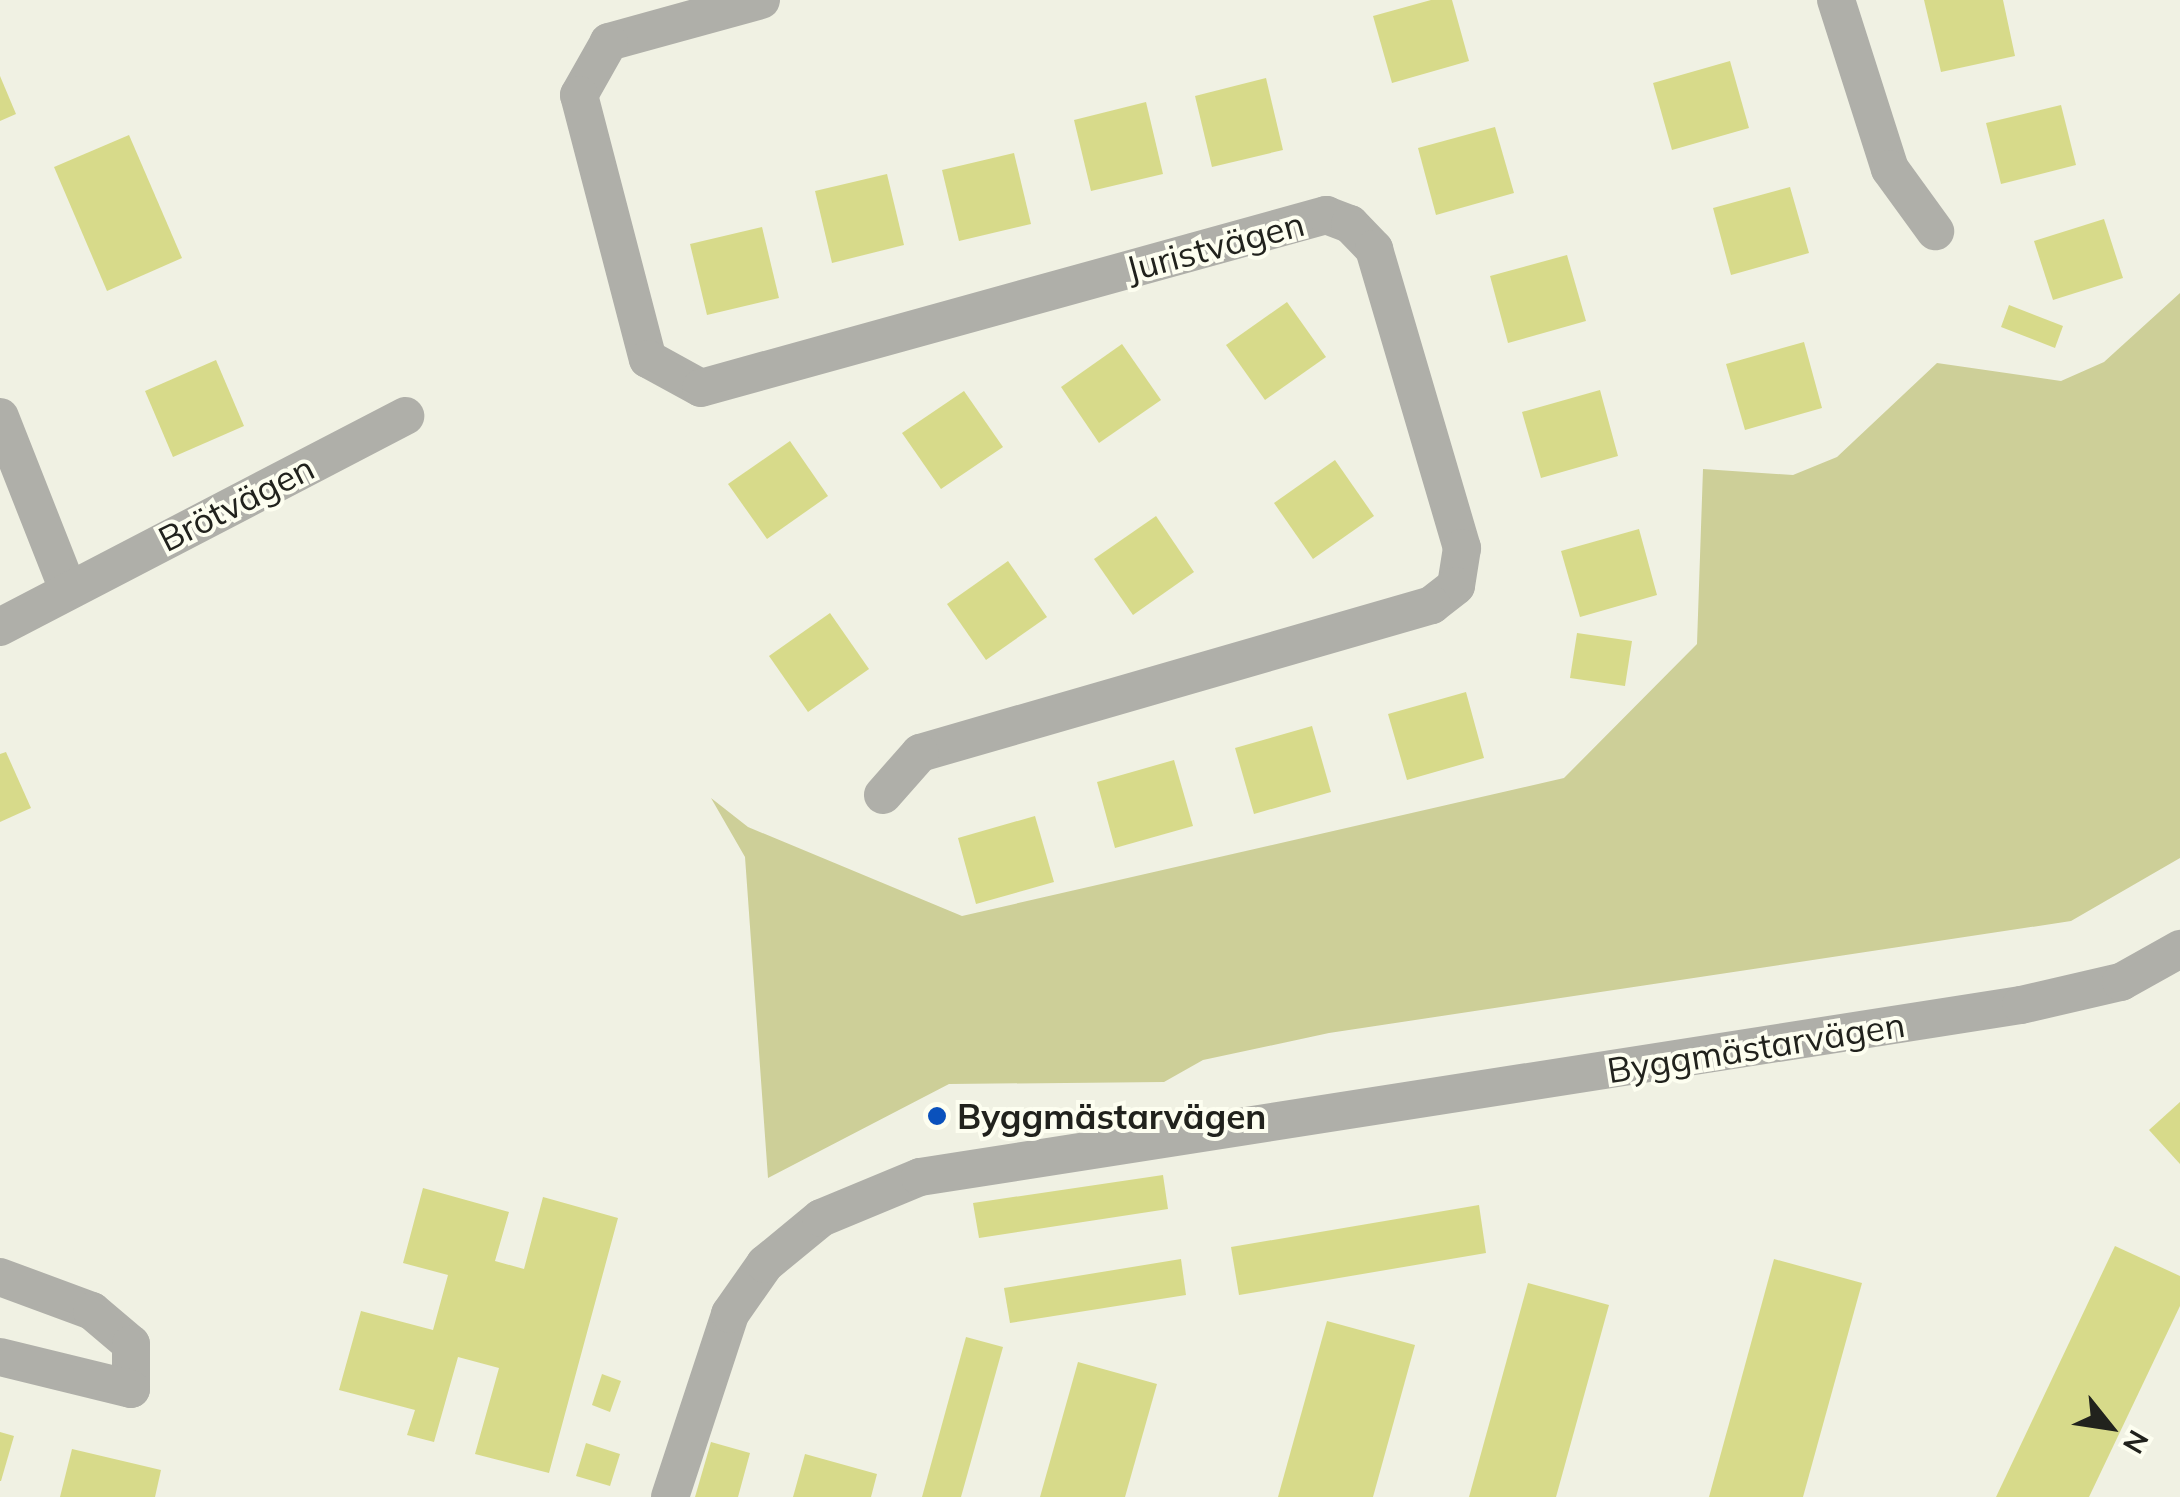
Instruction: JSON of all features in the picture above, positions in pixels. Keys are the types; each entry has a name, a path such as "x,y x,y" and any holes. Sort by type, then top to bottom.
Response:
{"street":[{"name":"Juristvägen","path":"761,0 609,42 578,95 648,359 702,388 1326,216 1350,224 1374,249 1462,548 1456,586 1432,606 920,754 883,795"},
{"path":"1836,0 1890,169 1935,232"},
{"name":"Brötvägen","path":"0,628 404,416"},
{"path":"0,417 68,590"},
{"name":"Byggmästarvägen","path":"670,1497 730,1314 765,1264 822,1218 920,1177 2021,1005 2121,982 2180,948"},
{"path":"0,1276 92,1311 131,1344 131,1389 0,1357"}],"green space":[{"path":"2180,293 2180,858 2071,921 1329,1033 1203,1060 1164,1082 949,1084 768,1178 745,857 711,798 748,827 962,916 1564,778 1697,644 1703,469 1793,475 1837,457 1937,363 2061,381 2104,362"}],"building":[{"path":"1431,0 1452,0 1469,61 1392,83 1373,16"},
{"path":"1924,0 2003,0 2015,56 1941,72"},
{"path":"1730,61 1749,128 1672,150 1653,83"},
{"path":"0,76 16,114 0,121"},
{"path":"1266,78 1283,150 1212,167 1195,96"},
{"path":"1146,102 1163,174 1091,191 1074,120"},
{"path":"2061,105 2076,165 2001,184 1986,123"},
{"path":"1495,127 1514,193 1436,215 1418,148"},
{"path":"129,135 182,258 107,291 54,167"},
{"path":"1014,153 1031,224 959,241 942,170"},
{"path":"887,174 904,245 832,263 815,191"},
{"path":"1790,187 1809,253 1731,275 1713,208"},
{"path":"2104,219 2123,278 2053,300 2034,241"},
{"path":"762,227 779,298 707,315 690,244"},
{"path":"1567,255 1586,321 1508,343 1490,276"},
{"path":"1287,302 1326,357 1265,400 1226,345"},
{"path":"2009,305 2063,326 2055,348 2001,327"},
{"path":"1804,342 1822,408 1745,430 1726,364"},
{"path":"1122,344 1161,400 1099,443 1061,387"},
{"path":"216,360 244,426 173,457 145,391"},
{"path":"1600,390 1618,456 1541,478 1522,412"},
{"path":"964,391 1003,447 941,489 902,433"},
{"path":"790,441 828,496 767,539 728,484"},
{"path":"1335,460 1374,516 1313,559 1274,503"},
{"path":"1156,516 1194,572 1133,615 1094,559"},
{"path":"1639,529 1657,595 1580,617 1561,551"},
{"path":"1008,561 1047,617 986,660 947,604"},
{"path":"830,613 869,669 808,712 769,656"},
{"path":"1577,633 1632,641 1625,686 1570,678"},
{"path":"1466,692 1484,758 1407,780 1388,714"},
{"path":"1312,726 1331,792 1254,814 1235,748"},
{"path":"6,752 31,808 0,822 0,754"},
{"path":"1174,760 1193,826 1115,848 1097,782"},
{"path":"1035,816 1054,882 976,904 958,838"},
{"path":"2180,1102 2180,1164 2149,1130"},
{"path":"1163,1175 1168,1209 979,1238 973,1203"},
{"path":"423,1188 509,1212 495,1261 524,1269 543,1197 618,1218 549,1473 475,1454 499,1368 458,1357 434,1442 407,1435 415,1410 339,1390 361,1311 433,1330 448,1275 403,1263"},
{"path":"1479,1205 1486,1253 1239,1295 1231,1247"},
{"path":"2115,1246 2180,1276 2180,1306 2089,1497 1996,1497"},
{"path":"1181,1259 1186,1295 1010,1323 1004,1288"},
{"path":"1774,1259 1862,1283 1803,1497 1709,1497"},
{"path":"1528,1283 1609,1305 1556,1497 1469,1497"},
{"path":"1327,1321 1415,1345 1373,1497 1278,1497"},
{"path":"966,1337 1003,1347 961,1497 922,1497"},
{"path":"1078,1362 1157,1384 1125,1497 1040,1497"},
{"path":"602,1374 621,1381 610,1412 592,1405"},
{"path":"0,1432 14,1436 1,1481 0,1481"},
{"path":"711,1442 750,1453 738,1497 695,1497"},
{"path":"586,1443 620,1454 610,1486 576,1476"},
{"path":"72,1449 161,1470 155,1497 60,1497"},
{"path":"805,1454 877,1474 871,1497 793,1497"}],"place":[{"name":"Byggmästarvägen","path":"937,1116"}]}
